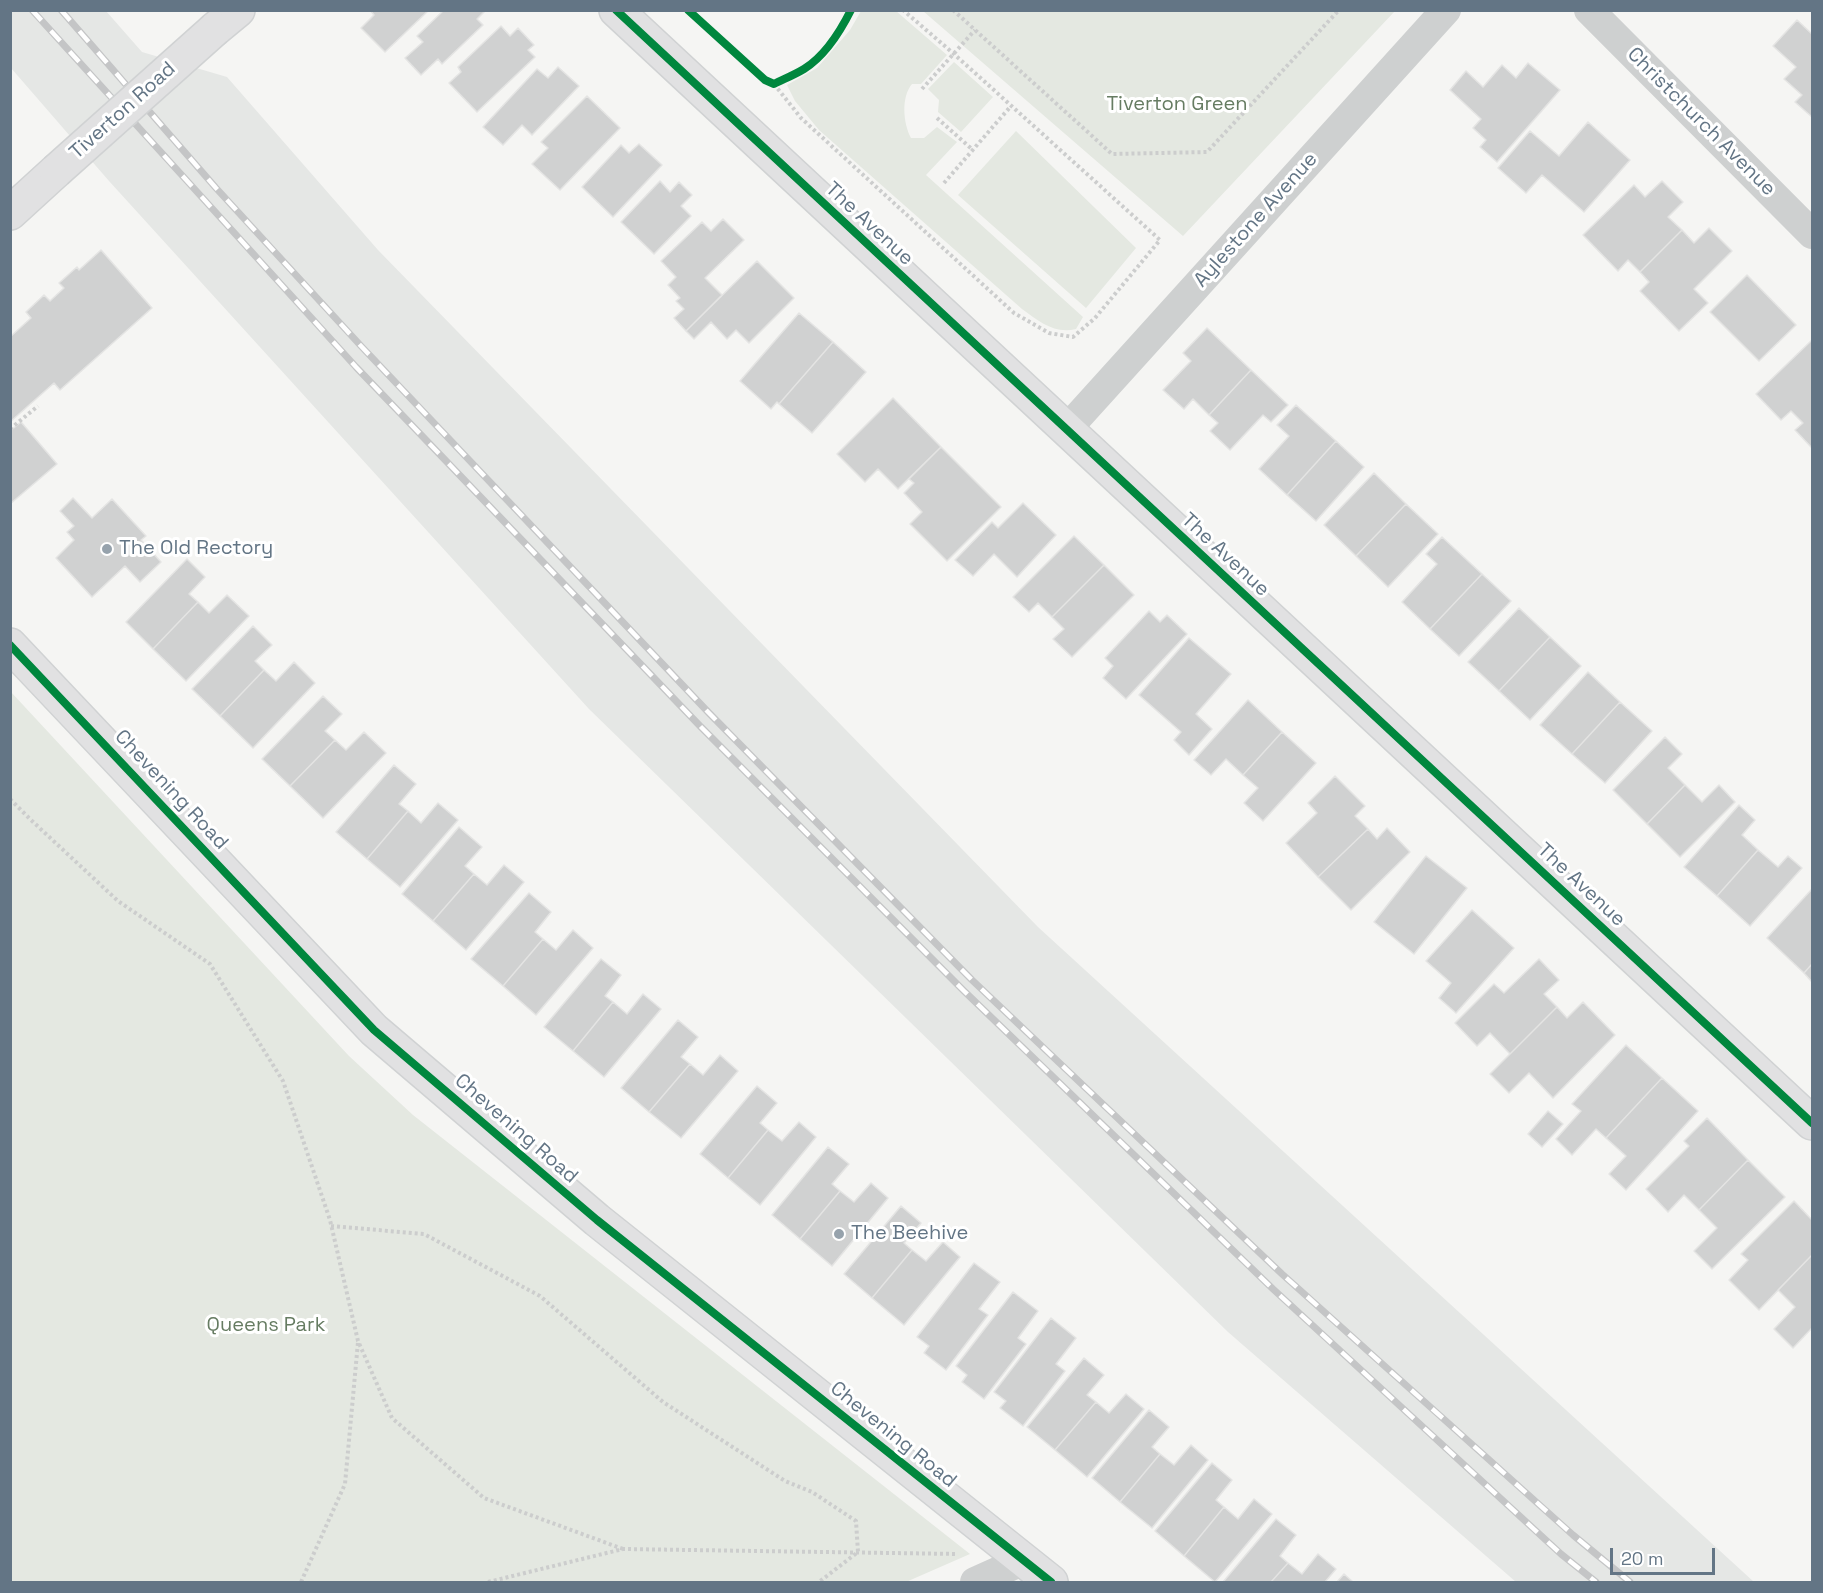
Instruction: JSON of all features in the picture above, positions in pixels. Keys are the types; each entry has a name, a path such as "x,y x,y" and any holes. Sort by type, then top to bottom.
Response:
{"street":[{"name":"The Avenue","path":"616,10 1812,1123"},
{"name":"Aylestone Avenue","path":"1066,430 1446,10"},
{"name":"Christchurch Avenue","path":"1589,10 1812,234"},
{"name":"Tiverton Road","path":"10,213 227,20"},
{"name":"Chevening Road","path":"10,645 375,1030 597,1220 1051,1582"},
{"path":"975,1582 1024,1560"}],"path":[{"path":"765,80 774,84 801,118 1014,313 1049,333 1073,337 1095,318 1160,240 903,10"},
{"path":"953,10 1112,154 1207,152 1339,10"},
{"path":"922,89 975,30"},
{"path":"774,84 783,79"},
{"path":"944,183 1011,106"},
{"path":"937,118 973,150"},
{"path":"10,429 38,406"},
{"path":"10,799 118,901 210,964 283,1081 330,1220 358,1341 392,1419 484,1498 623,1549"},
{"path":"331,1226 424,1234 540,1296 663,1402 785,1481 812,1492 856,1521 858,1552"},
{"path":"301,1582 345,1484 358,1341"},
{"path":"488,1582 623,1549 959,1554"},
{"path":"819,1582 858,1552"}],"shaded area":[{"path":"10,11 106,11 142,52 227,77 378,250 1038,927 1754,1582 1516,1582 1228,1332 589,709 109,181 11,68"}],"green space":[{"path":"861,11 896,11 947,55 921,84 912,84 906,96 905,118 911,138 924,138 937,127 957,142 926,175 1083,317 1076,329 1054,328 1022,309 819,130 795,101 787,85 817,68 850,30"},
{"name":"Tiverton Green","path":"923,11 1395,11 1183,236"},
{"path":"954,62 993,97 961,132 938,112 939,100 928,89"},
{"path":"1016,131 1136,248 1086,308 958,195"},
{"name":"Queens Park","path":"11,692 349,1056 413,1115 970,1554 906,1582 11,1582"}],"building":[{"path":"370,10 429,10 385,52 361,28 374,15"},
{"path":"444,10 486,10 477,19 483,25 442,64 438,59 421,75 405,58 423,42 417,36"},
{"path":"1797,20 1812,34 1812,117 1795,102 1802,95 1784,79 1796,67 1773,46"},
{"path":"501,26 510,36 518,28 534,45 528,50 535,57 477,112 449,83 461,72 458,67"},
{"path":"1528,63 1560,90 1497,162 1480,147 1486,140 1473,128 1481,119 1450,90 1466,71 1483,87 1502,65 1516,78"},
{"path":"558,67 579,86 532,135 522,125 503,145 483,127 537,69 548,78"},
{"path":"587,96 620,128 560,190 532,164 548,148 541,142"},
{"path":"1588,122 1630,160 1584,212 1542,175 1526,193 1498,168 1530,131 1559,156"},
{"path":"639,144 662,165 613,217 582,187 621,145 629,153"},
{"path":"660,181 670,192 679,182 692,195 681,206 691,216 654,254 621,222"},
{"path":"1662,181 1683,202 1668,217 1682,230 1640,272 1628,260 1618,271 1583,235 1634,185 1645,197"},
{"path":"723,219 744,240 705,278 722,295 686,331 674,318 684,309 676,301 680,298 668,285 676,277 661,261 702,222 711,231"},
{"path":"1709,228 1732,251 1694,289 1708,303 1679,331 1640,291 1649,282 1640,272 1682,230 1694,243"},
{"path":"101,250 152,308 60,390 54,383 10,422 10,337 31,318 26,312 44,295 50,301 64,288 59,283 77,267 79,270"},
{"path":"757,261 794,298 749,343 736,330 727,339 711,322 694,339 686,331"},
{"path":"1747,275 1796,325 1759,361 1710,312"},
{"path":"799,313 833,342 779,404 777,402 771,409 740,381"},
{"path":"1207,328 1251,370 1209,415 1193,399 1184,409 1163,390 1191,361 1183,353"},
{"path":"1812,340 1812,448 1795,430 1803,423 1791,411 1781,420 1756,394"},
{"path":"833,342 866,372 812,433 779,404"},
{"path":"1251,370 1288,405 1271,422 1263,415 1230,450 1210,431 1218,423 1209,415"},
{"path":"893,398 941,447 898,489 878,469 865,482 837,454"},
{"path":"1296,405 1336,441 1287,495 1259,469 1289,436 1277,425"},
{"path":"21,422 57,464 10,504 10,431"},
{"path":"1336,441 1364,467 1316,521 1287,495"},
{"path":"941,447 1001,507 947,561 910,524 922,512 904,493 914,483 909,479"},
{"path":"1374,473 1406,504 1356,556 1324,525"},
{"name":"The Old Rectory","path":"73,498 92,518 112,499 146,536 141,540 161,562 140,582 125,566 92,597 56,558 74,540 67,532 74,526 60,511"},
{"path":"1023,503 1056,535 1017,577 994,554 973,576 955,560 992,522 998,528"},
{"path":"1406,504 1438,534 1388,587 1356,556"},
{"path":"1074,536 1104,565 1052,617 1038,603 1029,612 1013,597"},
{"path":"1442,537 1482,574 1430,629 1402,602 1437,564 1426,554"},
{"path":"187,559 205,577 189,594 198,602 153,649 126,622"},
{"path":"1104,565 1134,595 1072,657 1053,639 1064,629 1052,617"},
{"path":"1482,574 1511,601 1459,656 1430,629"},
{"path":"227,595 249,616 186,681 153,649 198,602 209,613"},
{"path":"1519,608 1550,637 1499,691 1468,662"},
{"path":"1149,611 1160,622 1167,615 1187,634 1126,699 1103,678 1113,666 1105,658"},
{"path":"253,626 272,645 255,661 264,670 220,716 192,689"},
{"path":"1550,637 1581,666 1530,720 1499,691"},
{"path":"1189,638 1231,674 1196,714 1212,729 1189,755 1174,740 1181,732 1139,695"},
{"path":"294,662 315,683 253,748 220,716 264,670 276,681"},
{"path":"1588,672 1620,702 1572,754 1540,725"},
{"path":"323,696 342,714 325,731 335,740 290,786 262,759"},
{"path":"1248,700 1282,732 1243,775 1226,759 1211,775 1194,760"},
{"path":"1620,702 1652,731 1605,783 1572,754"},
{"path":"364,732 386,753 323,818 290,786 335,740 346,750"},
{"path":"1282,732 1316,763 1263,821 1244,803 1258,788 1243,775"},
{"path":"1665,737 1682,754 1668,768 1685,785 1647,824 1613,790"},
{"path":"394,765 416,784 399,804 408,811 367,859 336,832"},
{"path":"1335,776 1365,806 1355,816 1368,829 1318,877 1286,843 1317,813 1308,803"},
{"path":"1685,785 1702,802 1719,785 1735,802 1680,857 1647,824"},
{"path":"438,803 458,820 400,887 367,859 408,811 421,823"},
{"path":"1739,805 1755,820 1742,835 1758,850 1717,896 1684,867"},
{"path":"459,827 482,847 465,866 474,874 433,921 402,894"},
{"path":"1387,828 1410,852 1351,910 1318,877 1368,829 1377,839"},
{"path":"1758,850 1778,867 1788,856 1802,868 1750,926 1717,896"},
{"path":"1426,856 1467,888 1414,954 1374,922"},
{"path":"504,865 524,882 466,950 433,921 474,874 487,885"},
{"path":"1812,889 1812,964 1804,973 1767,938"},
{"path":"529,893 551,912 535,932 543,939 503,986 471,959"},
{"path":"1472,910 1514,948 1456,1013 1439,998 1451,983 1426,961"},
{"path":"573,930 593,948 536,1015 503,986 543,939 556,950"},
{"path":"601,959 621,975 605,996 613,1002 573,1051 544,1027"},
{"path":"1539,959 1559,980 1544,994 1557,1007 1510,1054 1490,1033 1477,1046 1455,1023 1494,984 1504,993"},
{"path":"1812,964 1812,982 1804,973"},
{"path":"643,994 661,1009 604,1077 573,1051 613,1002 627,1014"},
{"path":"1583,1002 1615,1035 1553,1098 1529,1073 1509,1093 1490,1074 1557,1007 1567,1018"},
{"path":"678,1020 698,1037 681,1057 690,1064 649,1112 621,1088"},
{"path":"1626,1045 1662,1078 1606,1138 1596,1129 1572,1155 1556,1139 1581,1111 1572,1104"},
{"path":"720,1055 738,1071 681,1138 649,1112 690,1064 703,1075"},
{"path":"1662,1078 1698,1111 1626,1190 1609,1174 1626,1156 1606,1138"},
{"path":"757,1086 777,1103 760,1123 768,1130 728,1178 700,1154"},
{"path":"1548,1111 1563,1124 1542,1147 1528,1134"},
{"path":"1707,1118 1748,1160 1699,1210 1684,1195 1668,1212 1646,1189 1689,1146 1684,1141"},
{"path":"799,1122 816,1137 760,1205 728,1178 768,1130 782,1141"},
{"path":"828,1147 849,1164 832,1184 840,1191 800,1239 772,1215"},
{"path":"1748,1160 1785,1197 1712,1269 1694,1251 1717,1228 1699,1210"},
{"path":"871,1183 888,1198 832,1266 800,1239 840,1191 854,1202"},
{"path":"1794,1201 1812,1220 1812,1255 1759,1310 1729,1280 1748,1260 1741,1254"},
{"path":"901,1206 921,1223 904,1243 912,1250 872,1298 844,1274"},
{"path":"943,1242 960,1257 904,1325 872,1298 912,1250 926,1261"},
{"path":"1812,1255 1812,1328 1793,1348 1774,1329 1795,1307 1778,1290"},
{"path":"974,1263 1000,1282 979,1309 988,1315 946,1370 924,1353 929,1346 917,1337"},
{"path":"1013,1292 1038,1311 1018,1338 1026,1344 984,1399 962,1382 967,1375 956,1366"},
{"path":"1051,1318 1076,1338 1056,1364 1065,1371 1023,1426 1000,1408 1006,1401 994,1392"},
{"path":"1084,1358 1104,1375 1087,1395 1096,1402 1055,1450 1027,1427"},
{"path":"1126,1394 1144,1409 1087,1477 1055,1450 1096,1402 1109,1413"},
{"path":"1149,1410 1169,1427 1152,1447 1160,1454 1120,1502 1092,1478"},
{"path":"1191,1445 1208,1460 1152,1528 1120,1502 1160,1454 1174,1465"},
{"path":"1212,1463 1232,1480 1216,1500 1224,1507 1184,1556 1155,1531"},
{"path":"1254,1499 1272,1514 1215,1582 1184,1556 1224,1507 1238,1519"},
{"path":"1276,1519 1296,1535 1280,1556 1288,1563 1271,1582 1223,1582"},
{"path":"1318,1554 1336,1569 1325,1582 1271,1582 1288,1563 1302,1574"},
{"path":"1344,1574 1353,1582 1337,1582"}],"railway":[{"path":"32,10 356,367 700,726 964,991 1273,1289 1561,1554 1596,1582"},
{"path":"61,10 216,188 361,346 709,713 972,980 1282,1274 1573,1535 1630,1582"}],"cycle path":[{"path":"616,10 1812,1123"},
{"path":"688,10 765,80 774,84 812,64 837,35 851,10"},
{"path":"10,645 374,1030 597,1220 1051,1582"}],"place":[{"name":"The Old Rectory","path":"107,549"},
{"name":"The Beehive","path":"839,1234"}]}
